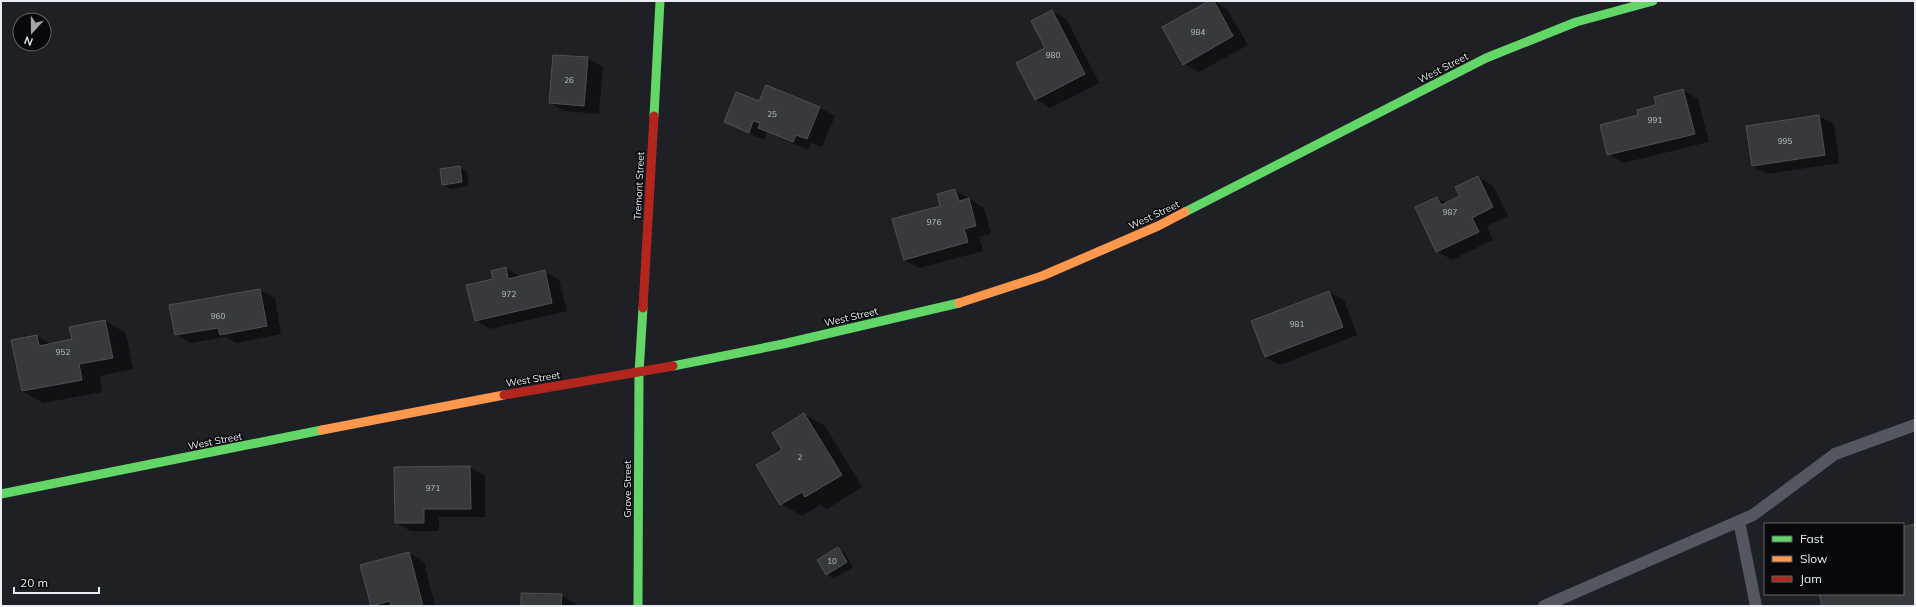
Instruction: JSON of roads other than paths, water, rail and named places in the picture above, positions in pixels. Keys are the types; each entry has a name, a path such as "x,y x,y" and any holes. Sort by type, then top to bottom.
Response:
{"street":[{"name":"Tremont Street","path":"639,373 660,1"},
{"name":"West Street","path":"1,494 480,399 639,373 783,344 948,306 1042,276 1158,226 1486,58 1576,22 1653,1"},
{"name":"Grove Street","path":"638,606 639,373"}],"lane":[{"path":"1544,606 1753,515 1835,454 1915,425"},
{"path":"1739,521 1756,606"}]}
